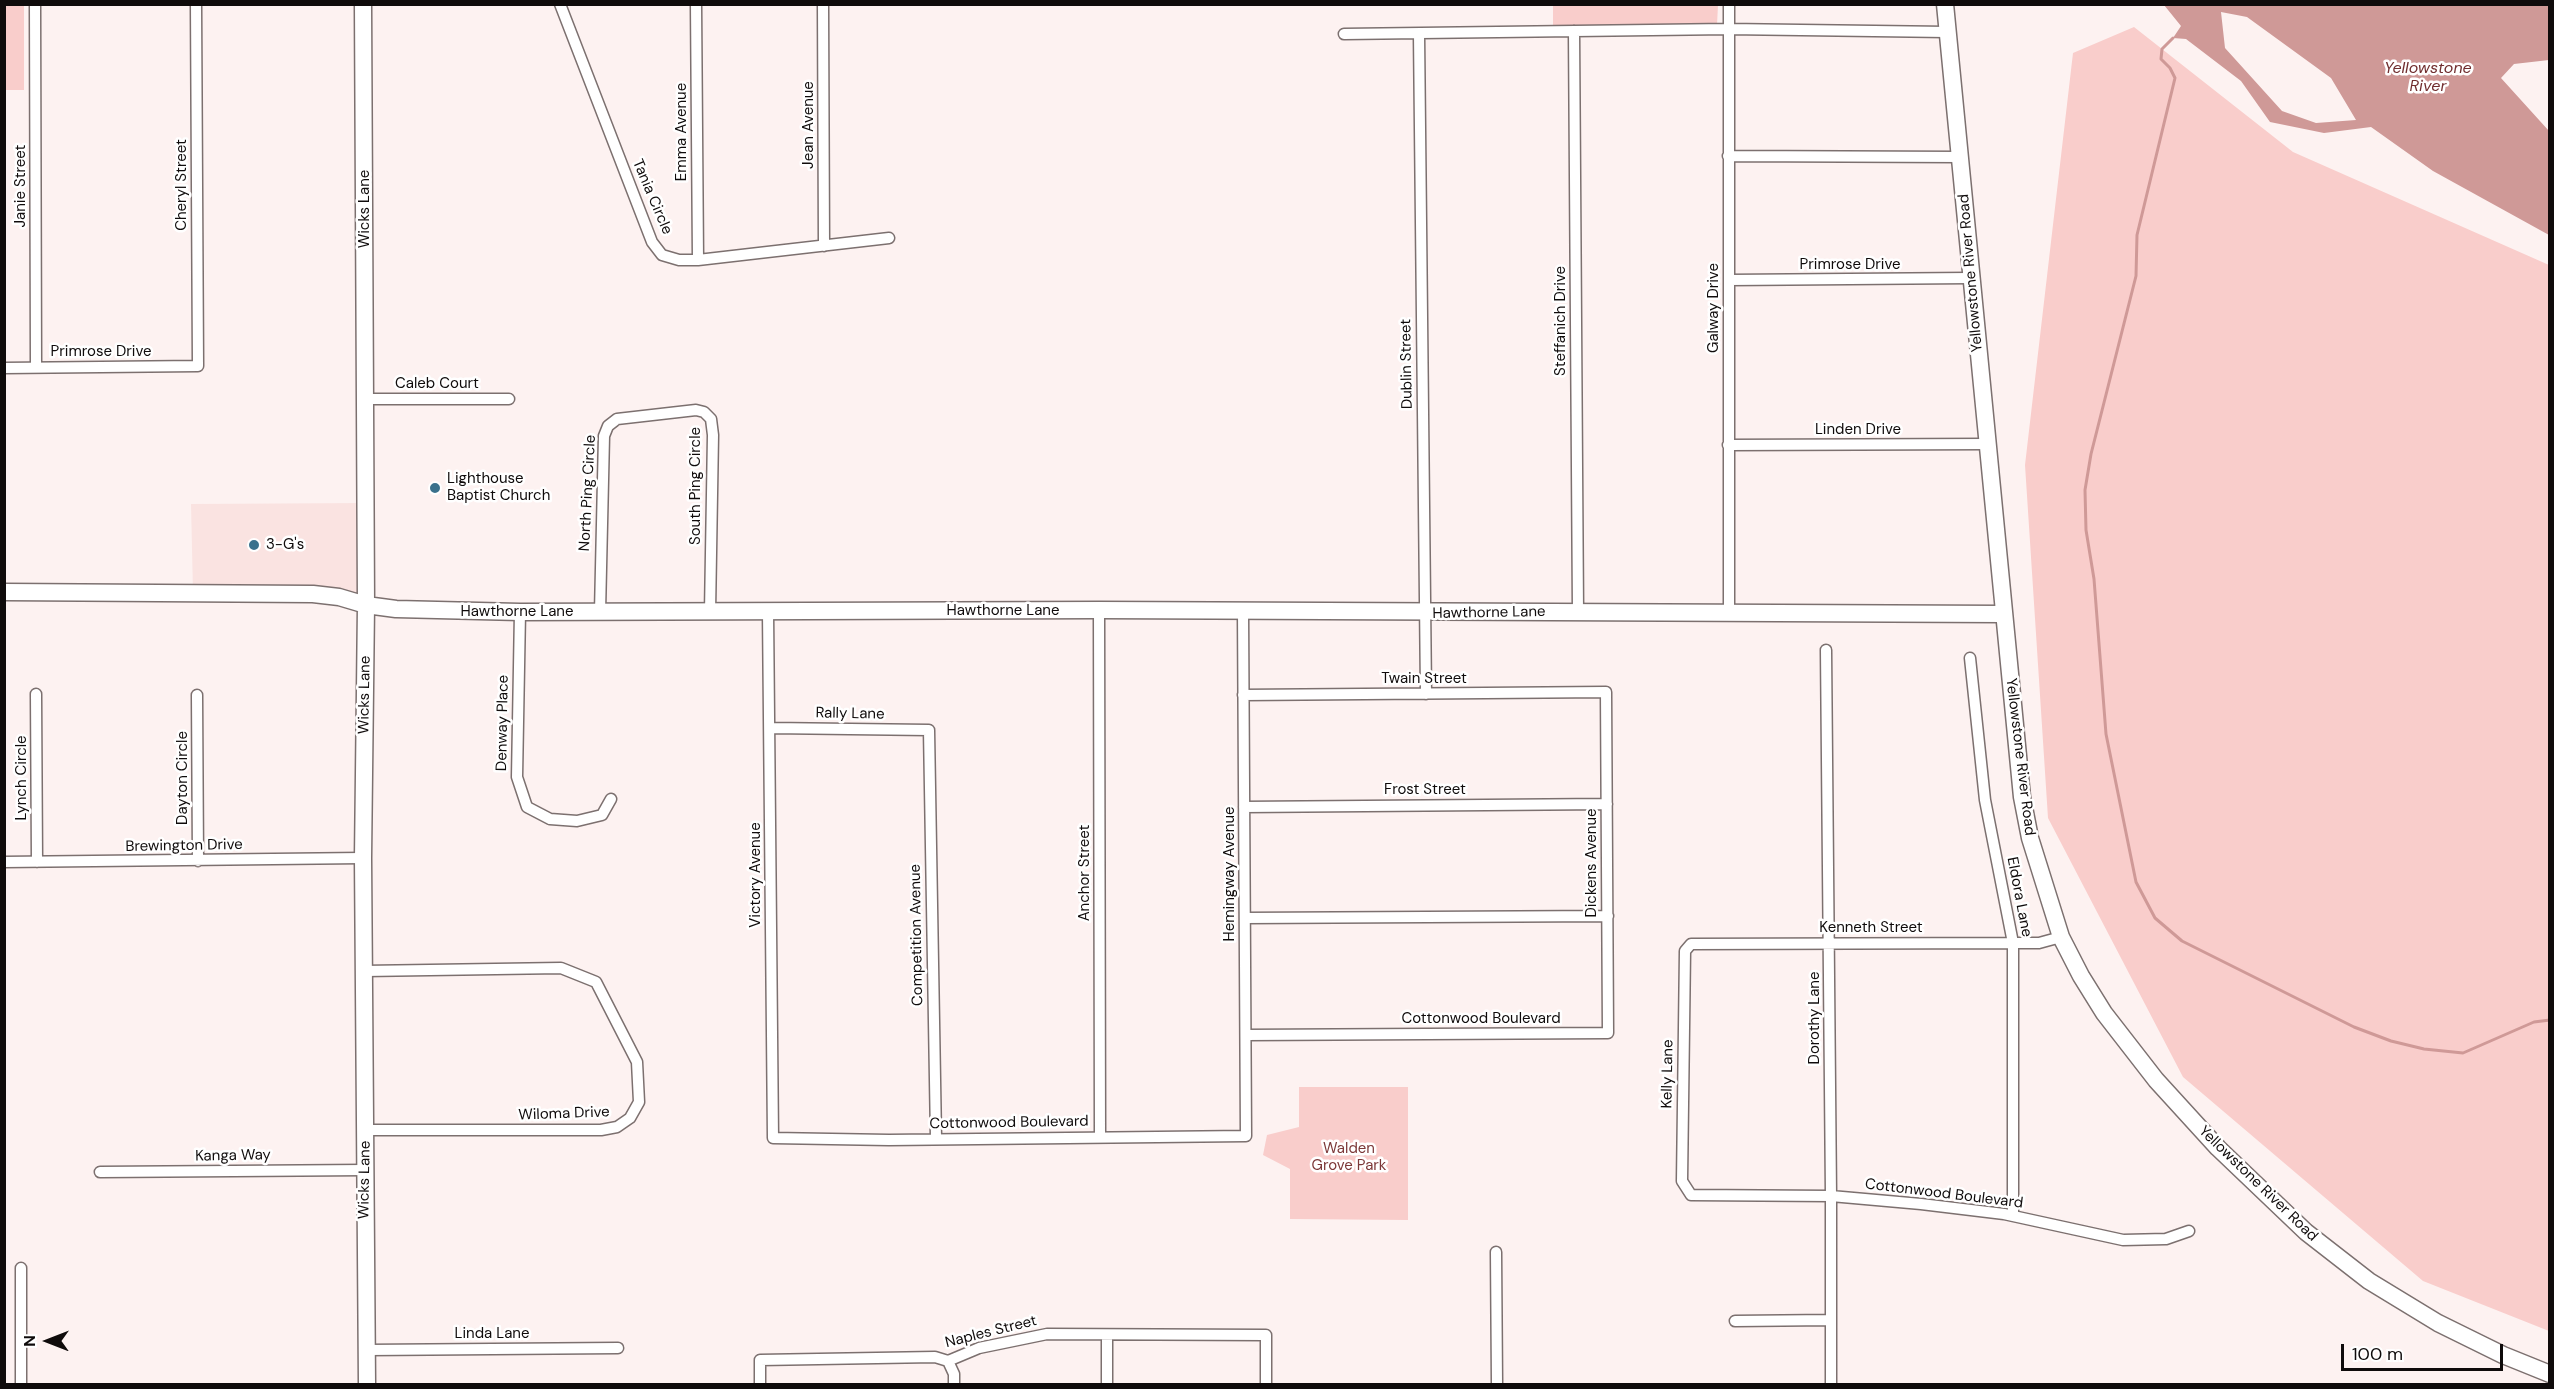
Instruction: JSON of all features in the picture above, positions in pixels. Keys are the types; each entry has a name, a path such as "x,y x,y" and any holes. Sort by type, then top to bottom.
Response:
{"street":[{"name":"Janie Street","path":"35,4 36,367"},
{"name":"Cheryl Street","path":"196,4 198,366"},
{"name":"Wicks Lane","path":"363,4 366,399 363,858 367,1384"},
{"name":"Tania Circle","path":"560,4 652,242 662,255 679,260 698,260 889,238"},
{"name":"Emma Avenue","path":"696,4 698,260"},
{"name":"Jean Avenue","path":"823,4 824,246"},
{"name":"Galway Drive","path":"1729,4 1729,612"},
{"name":"Yellowstone River Road","path":"1945,4 2022,798 2036,859 2061,937 2080,976 2104,1013 2156,1080 2217,1148 2306,1232 2369,1281 2418,1311 2477,1343 2550,1374"},
{"path":"1344,34 1728,29 1947,32"},
{"name":"Steffanich Drive","path":"1574,31 1578,612"},
{"name":"Dublin Street","path":"1419,34 1426,694"},
{"path":"1728,156 1960,157"},
{"name":"Primrose Drive","path":"1729,280 1971,278"},
{"name":"Primrose Drive","path":"4,368 198,366"},
{"name":"Caleb Court","path":"366,399 509,399"},
{"name":"South Ping Circle","path":"656,414 696,410 704,412 711,419 713,486 710,612"},
{"name":"North Ping Circle","path":"600,612 604,436 608,426 616,419 656,414"},
{"name":"Linden Drive","path":"1728,445 1988,444"},
{"name":"Hawthorne Lane","path":"4,592 313,594 339,597 366,605 420,611 1099,610 2003,614"},
{"name":"Anchor Street","path":"1099,610 1100,1137"},
{"name":"Hemingway Avenue","path":"1242,611 1246,1136"},
{"name":"Denway Place","path":"520,612 517,777 527,807 549,819 578,821 602,815 611,799"},
{"name":"Victory Avenue","path":"768,612 771,728 773,1138"},
{"name":"Dorothy Lane","path":"1826,650 1830,943 1831,1384"},
{"name":"Eldora Lane","path":"1970,657 1985,800 2013,944 2013,1216"},
{"name":"Twain Street","path":"1243,695 1606,692"},
{"name":"Dickens Avenue","path":"1606,692 1608,1033"},
{"name":"Lynch Circle","path":"36,694 37,862"},
{"name":"Dayton Circle","path":"197,695 198,861"},
{"name":"Rally Lane","path":"771,728 929,730"},
{"name":"Competition Avenue","path":"929,730 936,1138"},
{"name":"Frost Street","path":"1244,807 1607,804"},
{"name":"Brewington Drive","path":"4,862 363,858"},
{"path":"1245,918 1608,916"},
{"name":"Kenneth Street","path":"1685,951 1691,944 2013,944 2039,943 2061,937"},
{"name":"Kelly Lane","path":"1685,951 1682,1181 1691,1195"},
{"name":"Wiloma Drive","path":"364,971 561,968 596,982 637,1062 639,1102 630,1118 624,1123 601,1130 366,1130"},
{"name":"Cottonwood Boulevard","path":"1246,1035 1608,1033"},
{"name":"Cottonwood Boulevard","path":"773,1138 1246,1136"},
{"name":"Kanga Way","path":"100,1172 366,1170"},
{"name":"Cottonwood Boulevard","path":"1691,1195 1831,1196 2013,1216 2123,1240 2166,1239 2188,1231"},
{"path":"1496,1252 1497,1384"},
{"path":"21,1268 21,1384"},
{"path":"1735,1321 1830,1320"},
{"name":"Naples Street","path":"760,1384 760,1360 935,1357 948,1361 979,1348 1047,1334 1266,1335 1266,1384"},
{"path":"1107,1335 1107,1384"},
{"name":"Linda Lane","path":"367,1350 618,1348"},
{"path":"948,1361 954,1374 954,1384"}],"shaded area":[{"path":"366,503 366,605 193,593 191,504"}],"green space":[{"path":"4,5 24,5 24,90 5,90"},
{"path":"1553,5 1718,5 1717,25 1553,25"},
{"path":"2134,27 2293,152 2549,265 2549,1331 2423,1281 2183,1077 2048,818 2025,465 2073,53"},
{"name":"Walden Grove Park","path":"1299,1087 1408,1087 1408,1220 1290,1219 1290,1169 1263,1155 1267,1135 1299,1127"}],"water":[{"name":"Yellowstone River","path":"2164,5 2549,5 2549,60 2514,64 2501,78 2549,131 2549,235 2433,171 2371,127 2324,133 2270,122 2241,81 2186,39 2173,38 2181,26","holes":["2221,12 2247,17 2331,78 2356,120 2316,123 2282,111 2225,48"]}],"waterway":[{"path":"2173,38 2162,49 2161,59 2170,68 2175,78 2137,235 2136,276 2091,454 2085,490 2086,530 2094,579 2106,734 2136,882 2155,918 2182,941 2354,1027 2391,1041 2424,1049 2463,1053 2534,1022 2550,1020"}],"place":[{"name":"Lighthouse Baptist Church","path":"435,488"},
{"name":"3-G's","path":"254,545"}]}
